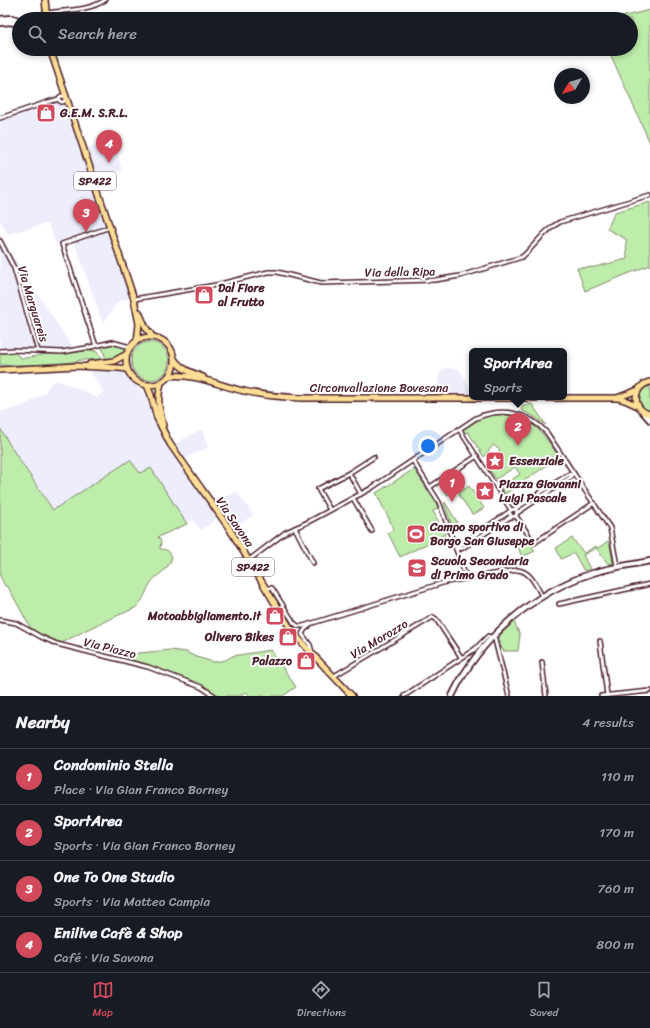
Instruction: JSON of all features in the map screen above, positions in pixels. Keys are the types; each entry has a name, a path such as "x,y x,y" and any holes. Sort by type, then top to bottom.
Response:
{"main road":[{"path":"45,0 46,12"},
{"name":"SP422","path":"52,57 111,227 134,299 139,324 137,340"},
{"name":"SP422","path":"136,306 146,328 153,337"},
{"path":"153,337 167,343 175,360 169,376 161,383 148,385 135,380 127,369 126,362 130,347 137,340 153,337"},
{"path":"99,365 114,361 127,354"},
{"name":"Circonvallazione Bovesana","path":"175,360 178,365 187,370 215,382"},
{"path":"0,370 99,365 127,369"},
{"name":"Circonvallazione Bovesana","path":"169,376 182,375 274,397 469,398"},
{"path":"648,382 638,390 636,398 638,406 643,412 650,414"},
{"name":"Via Savona","path":"161,383 159,401 164,431"},
{"name":"Via Savona","path":"148,385 157,418 177,455 229,528 293,632 352,696"},
{"name":"Circonvallazione Bovesana","path":"617,398 638,390"},
{"name":"Circonvallazione Bovesana","path":"567,398 617,398 638,406"}],"street":[{"path":"53,12 88,7 100,4 105,0"},
{"path":"0,19 12,18"},
{"path":"0,23 12,22"},
{"path":"0,118 59,99 61,96 66,98"},
{"name":"Via della Ripa","path":"134,299 216,285 268,272 277,272 321,283 435,280 451,278 522,257 530,251 549,230 560,222 650,195"},
{"path":"96,346 62,244 111,227"},
{"name":"Via Marguareis","path":"0,242 14,268 38,350"},
{"path":"0,351 38,350 52,353 70,351 112,342 130,347"},
{"path":"249,560 277,537 361,494 409,464 414,459 476,418 485,414 506,411 529,418 542,428 610,528 616,566"},
{"path":"643,412 650,420"},
{"path":"459,429 534,543 594,504"},
{"path":"430,487 477,456"},
{"path":"330,510 318,489 350,474 374,457"},
{"path":"413,461 439,500 458,548 466,577"},
{"path":"350,474 361,494"},
{"path":"458,548 460,545 512,510 569,474 572,474"},
{"path":"458,548 461,549 515,515 571,477 572,474"},
{"path":"353,498 372,532"},
{"path":"512,510 515,515"},
{"path":"295,528 313,563"},
{"path":"452,696 470,665 493,637 542,596 564,584 585,576 616,566 650,561"},
{"path":"266,588 272,588 294,623 298,626 310,625 446,582 466,577 517,570 522,570 529,574 542,596"},
{"path":"559,604 650,584"},
{"name":"Via Morozzo","path":"334,676 433,617 436,619 461,657"},
{"name":"Via Piozzo","path":"0,620 16,623 57,644 148,667 201,687 215,696"},
{"path":"310,625 304,629 302,634 310,645 312,653"},
{"path":"404,696 475,649 488,636 493,637"},
{"path":"493,637 509,696"},
{"path":"600,641 607,695"},
{"path":"542,662 546,696"},
{"path":"601,696 650,691"}],"shaded area":[{"path":"61,94 64,95 131,298 118,301 103,324 74,240 56,244 48,223 8,234 0,221 0,115"},
{"path":"114,140 122,170 97,178 87,148"},
{"path":"0,233 13,256 73,348 74,353 0,353"},
{"path":"445,368 459,369 469,386 469,394 435,395 439,391 438,376"},
{"path":"114,370 123,372 148,398 156,424 167,446 217,518 201,530 193,520 187,524 151,468 140,473 130,460 53,510 11,447 0,428 0,412 20,407 32,401 45,393 51,383 57,380 97,398 104,392 90,371"},
{"path":"202,429 208,447 184,459 175,444"},
{"path":"237,491 253,515 233,529 214,502"}],"green space":[{"path":"650,10 650,143 611,56 638,56 638,13"},
{"path":"650,202 650,265 585,291 577,268 595,267 627,259 626,239 607,229 615,212"},
{"path":"146,342 154,342 166,351 169,361 166,371 160,377 154,380 146,380 134,371 131,365 131,357 140,345"},
{"path":"114,344 122,347 125,352 114,358 106,360 102,347"},
{"path":"89,350 96,351 104,360 82,360 42,365 0,365 0,353 12,352 21,358 26,358 46,354 67,354"},
{"path":"650,385 650,411 642,407 639,397 643,388"},
{"path":"532,404 546,425 521,410 523,405"},
{"path":"493,415 515,416 524,419 538,429 557,454 547,461 549,464 505,494 501,487 520,474 515,467 496,479 487,466 500,450 493,445 484,457 468,432 465,433 463,429 480,419"},
{"path":"0,428 53,510 130,460 140,473 151,468 187,524 158,537 161,541 160,549 168,550 172,557 168,566 150,584 138,606 64,642 59,643 42,636 30,627 8,587 5,586 0,576"},
{"path":"414,469 436,503 438,508 433,511 445,535 400,557 388,533 394,529 376,493"},
{"path":"446,483 452,492 447,495 441,486"},
{"path":"469,486 484,508 474,514 472,514 459,495 460,492"},
{"path":"445,502 457,522 452,526 444,503"},
{"path":"526,538 535,551 522,557 517,545"},
{"path":"572,538 584,553 596,546 598,548 608,541 613,563 608,564 596,548 583,555 590,569 584,571 574,553 561,559 556,548"},
{"path":"514,622 520,635 518,651 503,651 499,641 500,635"},
{"path":"170,650 186,652 196,657 214,662 226,660 232,656 271,650 296,687 283,696 250,696 246,692 240,696 219,696 194,682 123,657 139,653"}],"place":[{"name":"G.E.M. S.R.L.","path":"46,113"},
{"name":"Enilive Cafè & Shop","path":"109,163"},
{"name":"One To One Studio","path":"86,232"},
{"name":"Dal Fiore al Frutto","path":"204,295"},
{"name":"SportArea","path":"518,446"},
{"name":"Essenziale","path":"495,461"},
{"name":"Piazza Giovanni Luigi Pascale","path":"485,491"},
{"name":"Condominio Stella","path":"452,502"},
{"name":"Campo sportivo di Borgo San Giuseppe","path":"416,534"},
{"name":"Scuola Secondaria di Primo Grado","path":"417,568"},
{"name":"Motoabbigliamento.it","path":"275,616"},
{"name":"Olivero Bikes","path":"288,637"},
{"name":"Palazzo","path":"306,661"}]}
